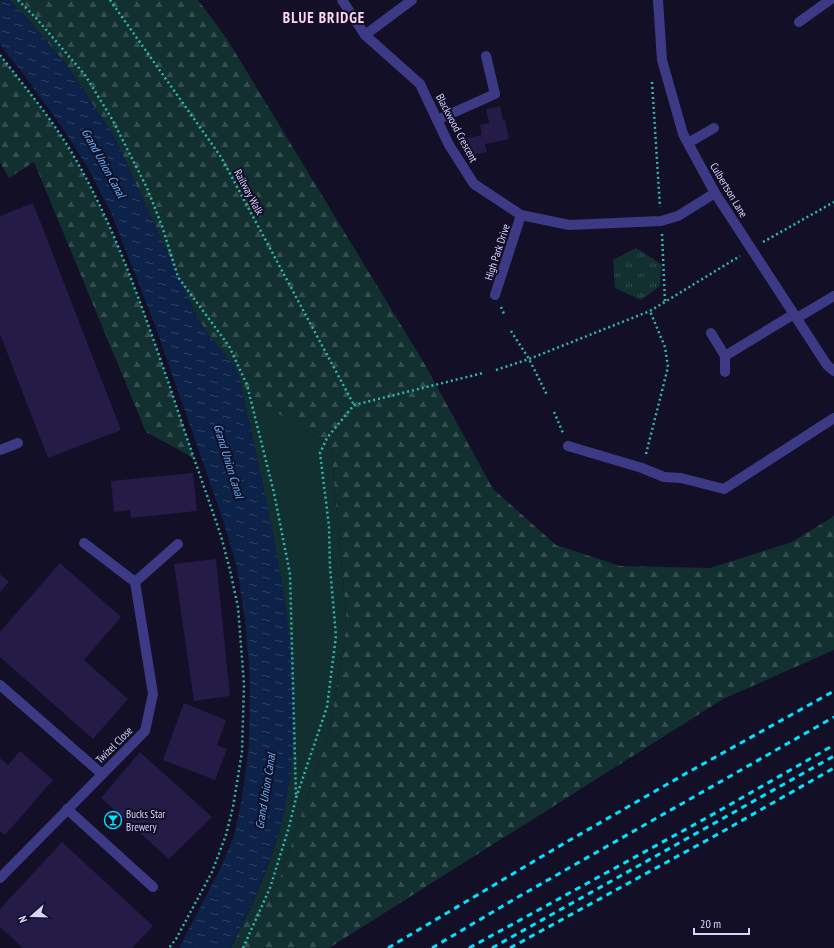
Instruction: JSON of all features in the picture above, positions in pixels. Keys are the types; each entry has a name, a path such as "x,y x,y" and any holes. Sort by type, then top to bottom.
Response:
{"street":[{"name":"Blackwood Crescent","path":"342,0 365,35 420,84 449,145 474,184 521,215 569,225 661,221 678,216 715,193"},
{"path":"365,35 412,0"},
{"name":"Culbertson Lane","path":"658,0 662,60 683,134 715,193 827,365 834,371"},
{"path":"799,22 830,0"},
{"path":"437,120 495,94 486,56"},
{"path":"688,143 714,128"},
{"name":"High Park Drive","path":"495,295 521,215"},
{"path":"725,356 834,296"},
{"path":"711,333 725,356 726,372"},
{"path":"568,446 642,468 664,477 681,478 724,489 834,418"},
{"path":"0,450 18,443"},
{"path":"84,543 135,582 178,544"},
{"name":"Twizel Close","path":"0,878 145,731 153,694 135,582"},
{"path":"0,685 102,774"},
{"path":"67,809 153,887"}],"path":[{"path":"18,0 36,18 85,75 112,119 147,188 162,226 178,277 229,346 247,385 274,493 290,574 296,798"},
{"name":"Railway Walk","path":"110,0 221,157 354,405"},
{"path":"0,55 51,121 72,153 92,190 120,250 144,312 218,529 230,570 238,607 244,684 244,719 242,752 233,807 226,835 212,872 176,939 169,948"},
{"path":"652,80 665,302"},
{"path":"496,370 529,359 650,311 752,249 834,202"},
{"path":"642,468 668,367 665,347 650,311"},
{"path":"511,331 529,359 547,395"},
{"path":"243,948 270,888 296,798 327,707 336,636 330,567 329,526 320,453 327,438 354,405 483,373"},
{"path":"554,412 568,446"}],"green space":[{"path":"9,0 198,0 227,39 424,363 493,489 556,545 620,566 710,568 792,542 834,516 834,650 723,699 329,948 231,948 251,907 278,884 330,730 347,624 331,447 242,391 239,376 234,366 208,334 196,315 114,136 66,64 26,17"},
{"path":"0,55 63,139 91,188 109,225 140,302 194,458 146,432 34,162 9,178 0,162"},
{"path":"636,248 661,264 660,286 641,300 615,288 613,260"},
{"path":"242,391 331,447 347,624 330,730 278,884 251,907 273,852 282,818 289,781 293,743 294,706 289,632 284,595 270,521"}],"water":[{"name":"Grand Union Canal","path":"0,0 9,0 26,17 66,64 114,136 196,315 208,334 234,366 239,376 278,559 293,671 294,709 293,746 289,783 282,820 266,869 231,948 179,948 220,869 234,836 242,798 249,742 250,678 245,620 237,568 223,520 156,328 112,215 89,170 62,127 0,45"}],"building":[{"path":"500,106 509,139 485,144 487,152 471,155 467,138 482,135 480,125 489,123 486,109"},
{"path":"33,203 121,430 48,458 0,334 0,216"},
{"path":"193,473 197,511 131,518 130,510 114,512 111,481"},
{"path":"216,559 230,696 194,701 174,564"},
{"path":"60,563 121,617 84,660 128,699 93,739 0,657 0,632"},
{"path":"0,574 9,582 0,592"},
{"path":"184,703 226,720 217,745 227,749 215,780 163,760"},
{"path":"20,751 53,780 5,835 0,831 0,758 8,765"},
{"path":"140,752 212,817 169,859 101,798"},
{"path":"62,842 153,926 132,948 23,948 0,927 0,909"}],"railway":[{"path":"388,948 563,844 834,691"},
{"path":"432,948 518,897 834,717"},
{"path":"469,948 710,816 834,745"},
{"path":"492,948 834,756"},
{"path":"510,948 720,833 834,768"}],"place":[{"name":"Bucks Star Brewery","path":"113,820"}],"district":[{"name":"BLUE BRIDGE","path":"324,17"}]}
